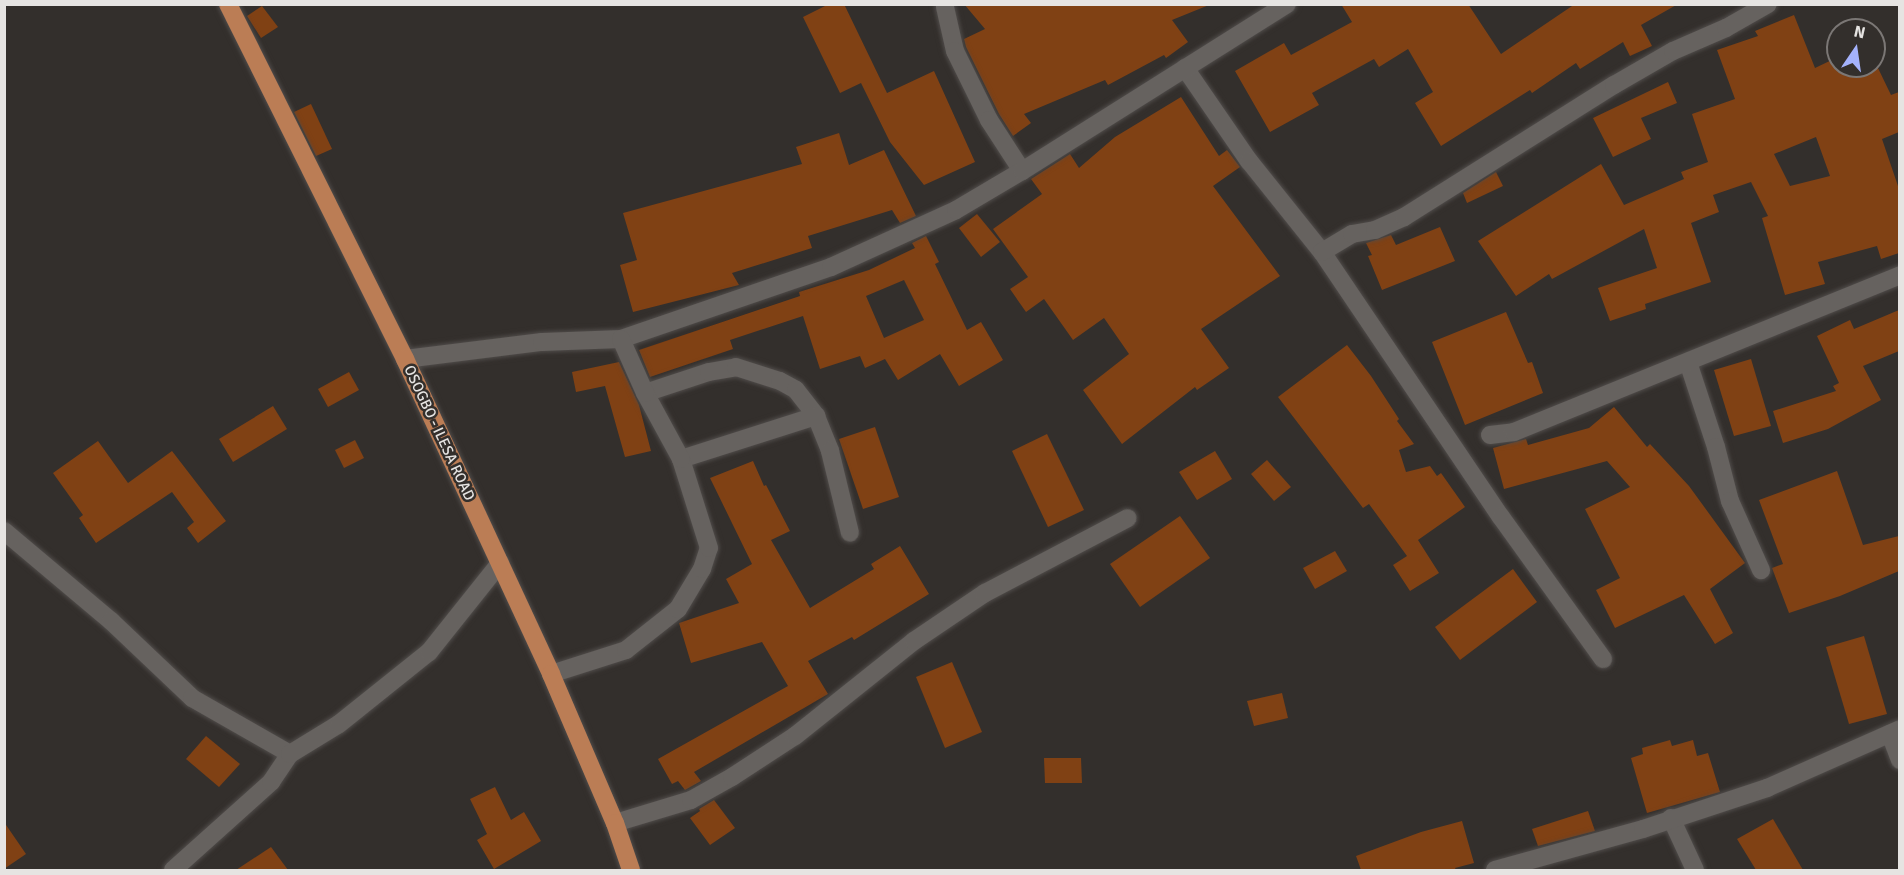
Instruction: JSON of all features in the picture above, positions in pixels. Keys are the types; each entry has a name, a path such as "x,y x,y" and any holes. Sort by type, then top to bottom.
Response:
{"main road":[{"name":"OSOGBO - ILESA ROAD","path":"228,4 405,359 500,563 615,823 631,870"}],"street":[{"path":"405,359 542,342 621,339 831,267 921,228 1022,171 1287,4"},
{"path":"1322,252 1352,234 1375,230 1404,217 1614,85 1673,51 1726,28 1768,4"},
{"path":"945,7 955,51 989,120 1022,171"},
{"path":"1185,68 1248,161 1322,252 1501,518 1603,659"},
{"path":"1490,435 1514,432 1899,275"},
{"path":"551,674 626,650 678,609 695,583 709,548 681,459 645,393 621,339"},
{"path":"1688,362 1713,436 1730,501 1761,570"},
{"path":"645,393 736,367 780,381 796,390 816,417 830,451 850,533"},
{"path":"681,459 816,417"},
{"path":"615,823 652,814 691,800 732,777 795,736 914,641 985,593 1128,518"},
{"path":"4,531 111,621 192,698 290,754"},
{"path":"173,870 271,782 290,754 339,724 429,652 500,563"},
{"path":"1495,870 1767,788 1895,732 1899,760"},
{"path":"1671,818 1695,870"}],"building":[{"path":"829,4 844,4 887,93 934,71 975,162 924,185 890,142 861,83 840,93 803,17"},
{"path":"964,4 1209,5 1172,20 1188,42 1166,58 1164,55 1108,85 1105,80 1024,114 1031,123 1013,136 999,114 966,47 964,39 985,29"},
{"path":"1341,4 1468,4 1501,54 1575,4 1678,4 1641,25 1652,46 1630,56 1623,42 1580,69 1576,63 1532,93 1530,90 1441,146 1415,103 1433,92 1408,49 1379,67 1374,59 1312,93 1319,105 1270,132 1235,71 1284,43 1291,55 1352,22"},
{"path":"262,6 278,27 261,38 247,16"},
{"path":"1794,15 1815,68 1826,63 1826,78 1883,78 1891,95 1899,92 1899,132 1882,139 1899,189 1899,253 1881,259 1877,246 1818,262 1825,284 1785,295 1762,218 1768,216 1751,182 1713,195 1719,212 1691,223 1711,282 1645,304 1646,309 1610,321 1598,288 1657,268 1644,229 1552,279 1549,274 1516,296 1478,241 1601,164 1624,205 1684,179 1681,172 1708,162 1692,114 1735,99 1717,50 1758,36 1755,31","holes":["1816,137 1830,176 1790,186 1774,154"]},
{"path":"1668,82 1677,103 1641,118 1651,139 1613,157 1593,118"},
{"path":"1181,97 1219,156 1227,150 1240,167 1213,186 1280,276 1201,329 1229,368 1197,390 1195,387 1122,444 1083,390 1129,354 1104,318 1073,340 1044,299 1026,312 1010,289 1028,277 993,229 1042,194 1031,179 1070,154 1079,168 1115,137"},
{"path":"311,104 332,149 316,156 294,112"},
{"path":"839,133 849,165 884,150 916,216 900,223 892,210 808,236 812,248 732,273 739,285 633,312 620,265 637,260 623,213 802,164 796,147"},
{"path":"1496,172 1503,186 1467,203 1463,193"},
{"path":"977,214 1000,242 981,257 959,228"},
{"path":"1440,227 1455,261 1382,290 1368,256 1372,255 1366,243 1391,235 1396,245"},
{"path":"926,236 939,262 935,264 967,330 981,322 1003,360 959,386 940,354 898,380 885,359 865,368 860,356 820,369 803,316 730,340 733,349 650,377 639,350 800,296 799,292 869,270 915,248 912,243","holes":["904,280 924,320 884,338 866,296"]},
{"path":"1899,310 1899,351 1863,366 1881,400 1828,429 1783,443 1773,411 1836,391 1833,386 1839,383 1817,336 1850,320 1854,329"},
{"path":"1506,312 1528,363 1532,362 1543,393 1465,425 1432,342"},
{"path":"1347,345 1371,376 1399,419 1397,421 1414,444 1399,450 1406,472 1430,466 1437,476 1441,473 1465,507 1418,540 1439,573 1410,591 1393,565 1407,556 1369,504 1363,508 1278,397"},
{"path":"1751,359 1771,426 1734,436 1714,370"},
{"path":"619,362 639,405 651,451 625,457 605,386 576,392 572,372"},
{"path":"349,372 359,390 328,407 318,389"},
{"path":"273,406 287,429 233,462 219,439"},
{"path":"1614,407 1647,447 1650,444 1689,486 1745,563 1710,589 1733,633 1715,644 1684,595 1615,628 1596,590 1620,578 1585,509 1630,487 1607,461 1504,489 1493,448 1526,439 1528,445 1589,428"},
{"path":"875,427 899,497 863,509 839,439"},
{"path":"1047,434 1084,510 1048,527 1012,451"},
{"path":"355,440 364,458 344,468 335,450"},
{"path":"98,441 128,483 172,451 226,521 198,543 187,528 194,522 172,492 96,543 79,518 83,515 53,473"},
{"path":"1215,451 1232,479 1197,500 1179,472"},
{"path":"1267,460 1291,487 1274,501 1251,474"},
{"path":"753,461 764,486 766,485 790,531 771,540 810,608 874,569 871,564 900,546 929,594 854,640 852,637 808,661 828,694 694,772 701,781 685,790 678,781 672,784 658,759 788,686 762,642 691,663 679,623 739,603 726,579 752,564 710,478"},
{"path":"1837,471 1863,545 1899,536 1899,571 1840,596 1789,613 1772,568 1783,564 1759,500"},
{"path":"1180,516 1210,558 1140,607 1110,564"},
{"path":"1335,551 1347,571 1315,589 1303,568"},
{"path":"1513,569 1537,602 1460,660 1435,627"},
{"path":"1864,636 1887,714 1849,724 1826,647"},
{"path":"952,662 982,732 945,748 916,677"},
{"path":"1282,693 1288,718 1254,726 1247,701"},
{"path":"206,736 240,764 219,787 186,759"},
{"path":"1670,740 1672,746 1693,740 1697,756 1708,753 1720,792 1647,813 1631,758 1643,754 1642,748"},
{"path":"1044,758 1081,758 1082,783 1045,783"},
{"path":"495,787 511,820 524,812 541,841 494,869 477,840 487,834 470,799"},
{"path":"714,800 735,828 710,845 690,818"},
{"path":"1588,811 1595,831 1538,846 1532,829"},
{"path":"1773,819 1803,870 1756,870 1737,839"},
{"path":"1462,821 1474,863 1455,868 1456,870 1361,870 1356,856 1421,832"},
{"path":"4,822 26,854 4,869"},
{"path":"271,847 288,870 236,870"}]}
